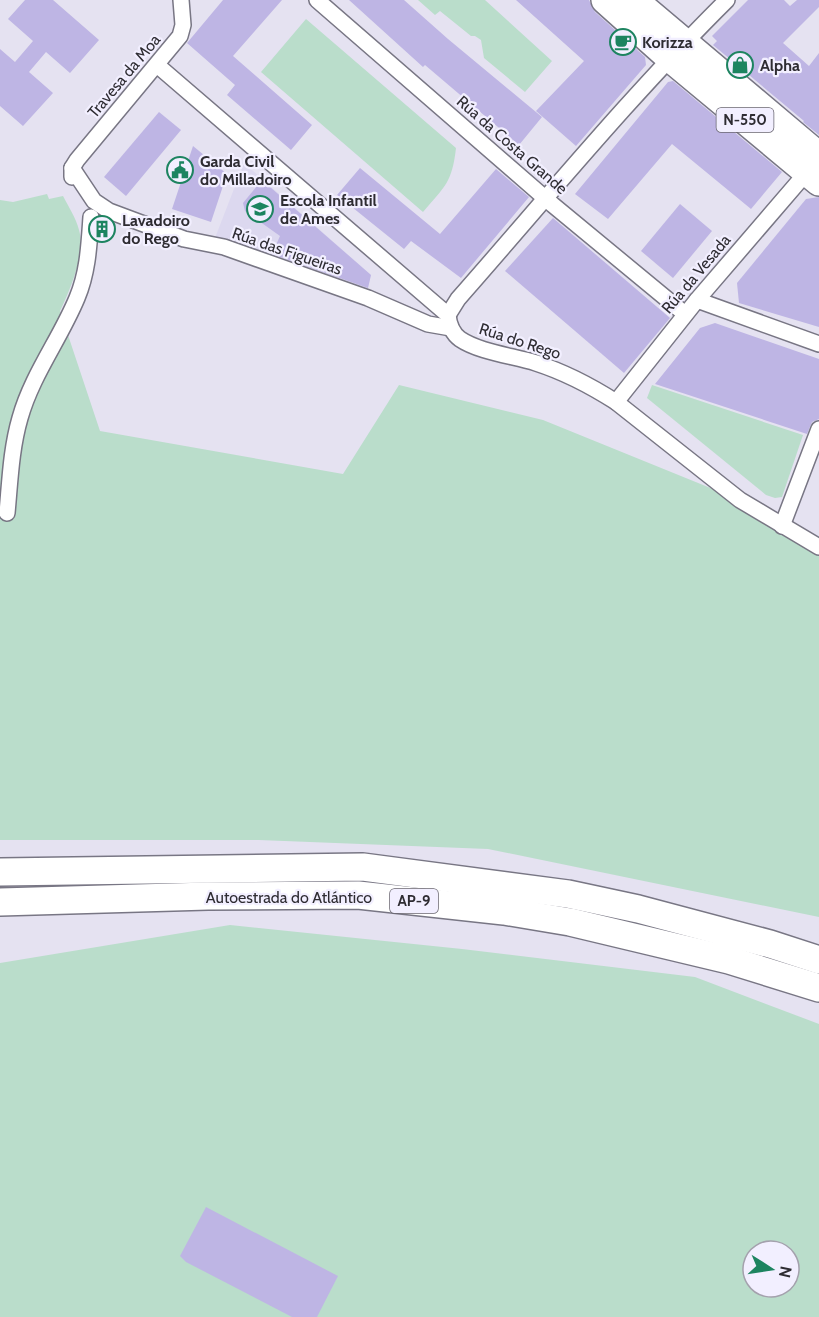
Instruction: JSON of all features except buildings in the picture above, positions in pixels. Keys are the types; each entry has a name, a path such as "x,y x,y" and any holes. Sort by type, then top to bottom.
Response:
{"highway":[{"name":"N-550","path":"605,0 678,51 815,170"},
{"name":"N-550","path":"634,0 678,51"},
{"name":"Autoestrada do Atlántico","path":"0,872 363,867 568,894 638,909 770,944 819,960"},
{"name":"Autoestrada do Atlántico","path":"0,902 208,896 358,895 504,911 570,922 729,960 819,988"}],"street":[{"name":"Travesa da Moa","path":"72,168 180,36 182,30 181,0"},
{"name":"Rúa da Costa Grande","path":"317,0 546,199 685,314"},
{"path":"450,322 458,299 678,51 727,0"},
{"name":"Rúa do Rego","path":"157,65 450,322 454,334 466,342 554,369 597,390 616,402 740,500 819,547"},
{"path":"0,506 7,513 12,456 20,417 33,385 77,298 88,259 91,217 74,184 72,168"},
{"name":"Rúa das Figueiras","path":"72,168 94,201 109,211 184,239 224,247 357,294 428,324 450,322"},
{"name":"Rúa da Vesada","path":"616,402 697,300 815,170"},
{"path":"91,217 98,212 109,211"},
{"path":"697,300 819,344"},
{"path":"782,526 819,429"}],"shaded area":[{"name":"Escola Infantil de Ames","path":"244,163 371,275 367,291 215,238"}],"green space":[{"path":"418,0 485,0 552,61 525,92 484,58 481,40 471,36 440,11 435,15"},
{"path":"306,19 456,148 450,177 423,212 261,72"},
{"path":"47,194 49,199 63,196 79,230 81,239 79,260 60,311 100,431 343,474 399,385 543,420 740,500 819,546 819,917 488,849 259,840 0,840 0,200 13,202"},
{"path":"652,385 803,435 782,497 775,498 766,495 647,398"},
{"path":"230,925 462,949 695,977 819,1024 819,1317 0,1317 0,963"}],"place":[{"name":"Korizza","path":"623,42"},
{"name":"Alpha","path":"740,65"},
{"name":"Garda Civil do Milladoiro","path":"180,170"},
{"name":"Escola Infantil de Ames","path":"260,209"},
{"name":"Lavadoiro do Rego","path":"102,229"}]}
